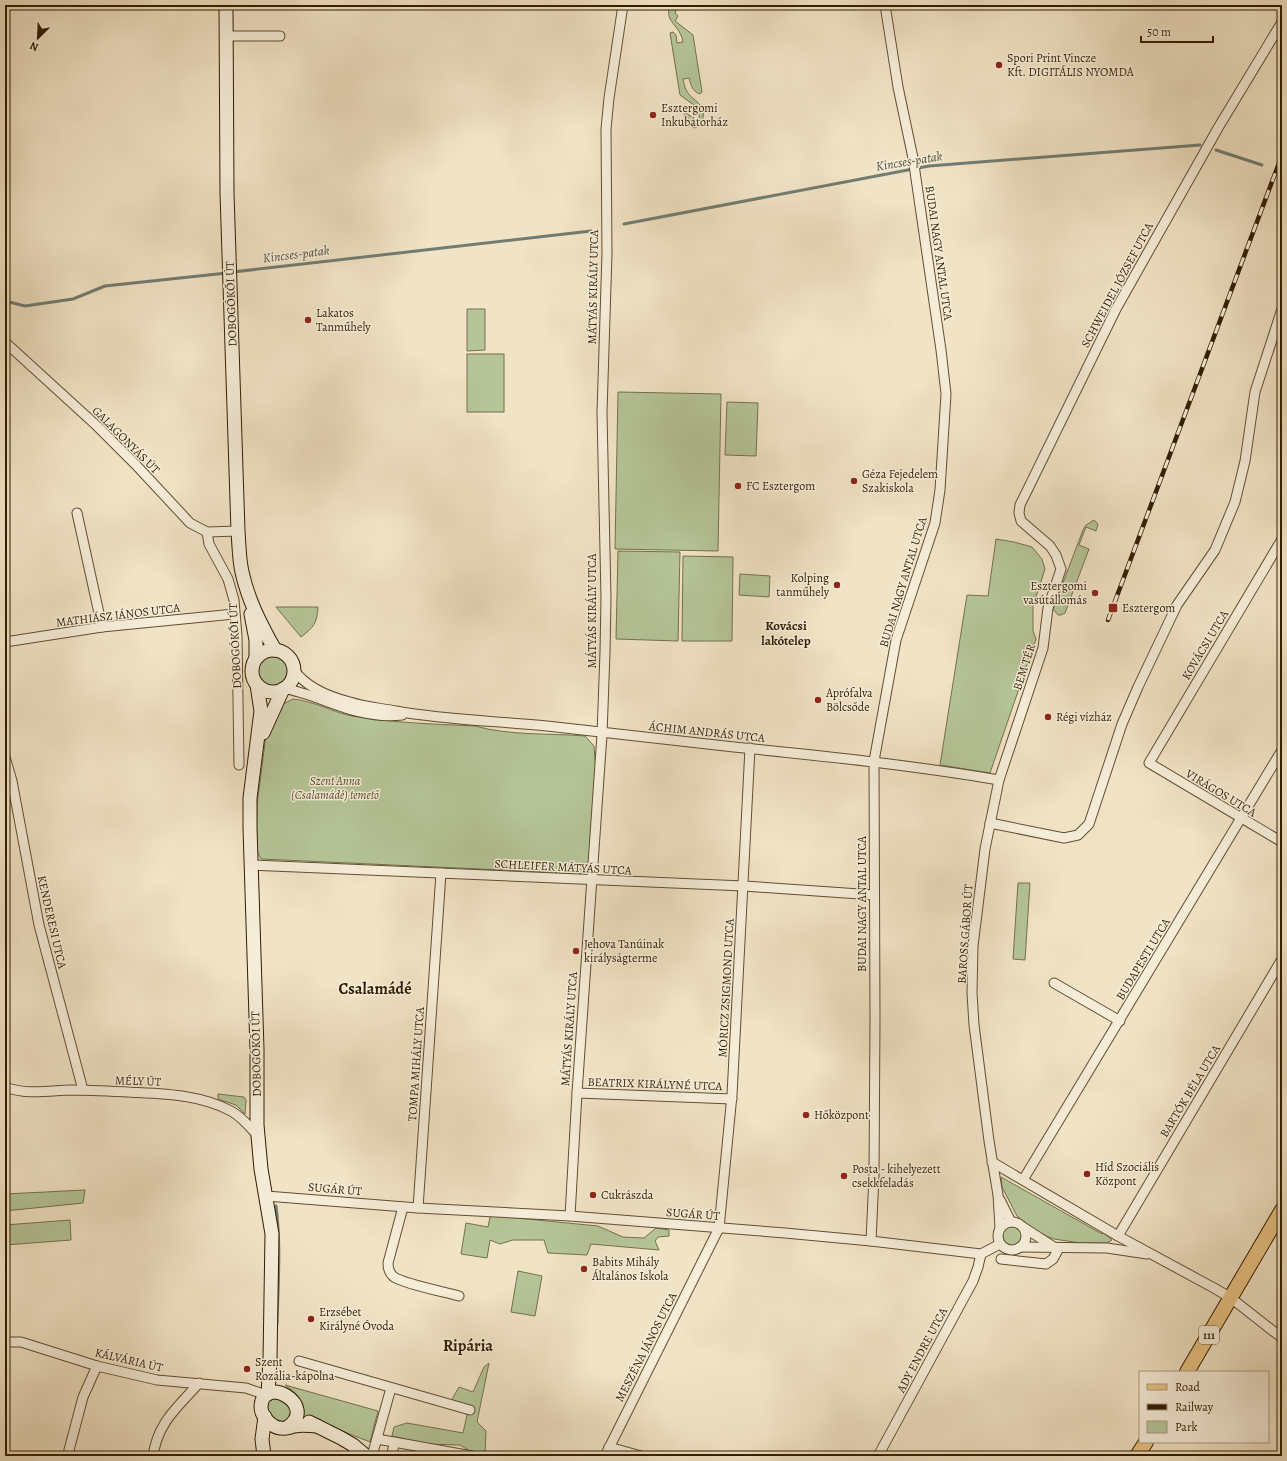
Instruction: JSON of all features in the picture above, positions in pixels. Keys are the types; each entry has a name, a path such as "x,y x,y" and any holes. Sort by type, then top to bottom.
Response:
{"main road":[{"name":"DOBOGÓKŐI ÚT","path":"226,5 227,193 238,531 241,570 250,602 275,650"},
{"name":"DOBOGÓKŐI ÚT","path":"250,602 250,611 256,640 256,657"},
{"path":"267,650 275,650 288,656 293,664 294,670 291,681 284,689 274,692 267,691 257,685 253,679 252,671 256,657 267,650"},
{"name":"DOBOGÓKŐI ÚT","path":"257,685 261,711 258,747 250,798 251,865 257,1049 256,1125 272,1234 269,1395"},
{"name":"DOBOGÓKŐI ÚT","path":"258,747 269,718 284,689"},
{"name":"111","path":"1188,1371 1282,1210"},
{"path":"317,1426 282,1427 265,1417 261,1410 269,1395 286,1395 304,1419 353,1445 366,1456"},
{"path":"265,1456 269,1437 282,1427 295,1421 298,1412"},
{"path":"265,1417 262,1439 265,1456"},
{"path":"1137,1456 1145,1443"}],"street":[{"name":"MÁTYÁS KIRÁLY UTCA","path":"570,1216 602,733 606,598 602,413 607,253 606,129 622,5"},
{"name":"BUDAI NAGY ANTAL UTCA","path":"871,1241 874,1176 876,1018 874,761 896,640 935,523 942,471 946,394 942,350 916,177 885,5"},
{"name":"SCHWEIDEL JÓZSEF UTCA","path":"1058,559 1050,546 1021,521 1019,512 1020,505 1116,309 1218,128 1282,22"},
{"path":"226,36 280,36"},
{"path":"990,824 1064,838 1078,835 1083,832 1089,824 1094,813 1122,724 1138,687 1177,605 1215,550 1232,510 1243,469 1255,392 1282,309"},
{"name":"GALAGONYÁS ÚT","path":"5,342 97,426 190,523 208,532 238,531"},
{"path":"77,513 102,627"},
{"name":"DOBOGÓKŐI ÚT","path":"208,532 209,544 228,579 232,590 236,636 239,765"},
{"name":"KOVÁCSI UTCA","path":"1149,763 1282,539"},
{"name":"BEM TÉR","path":"999,780 1043,648 1048,608 1060,571 1058,559"},
{"name":"MATHIÁSZ JÁNOS UTCA","path":"5,642 102,627 234,614"},
{"name":"ÁCHIM ANDRÁS UTCA","path":"294,670 298,676 310,684 336,697 356,704 411,714 515,723 874,761 999,780"},
{"name":"ÁCHIM ANDRÁS UTCA","path":"284,689 308,695 337,706 369,714 395,716 411,714"},
{"name":"MÓRICZ ZSIGMOND UTCA","path":"719,1228 732,1100 750,748"},
{"name":"BUDAPESTI UTCA","path":"1023,1180 1282,750"},
{"name":"KENDERESI UTCA","path":"5,757 12,781 39,925 83,1090"},
{"name":"VIRÁGOS UTCA","path":"1149,763 1282,842"},
{"name":"BAROSS GÁBOR ÚT","path":"998,1195 992,1162 975,1033 972,993 973,946 977,912 985,849 999,780"},
{"name":"SCHLEIFER MÁTYÁS UTCA","path":"251,865 744,886 874,895"},
{"name":"TOMPA MIHÁLY UTCA","path":"418,1208 441,873"},
{"name":"BARTÓK BÉLA UTCA","path":"1118,1236 1282,959"},
{"path":"1054,983 1120,1021"},
{"name":"MÉLY ÚT","path":"5,1087 19,1092 83,1090 173,1094 190,1097 206,1101 232,1112 248,1125 258,1136"},
{"name":"BEATRIX KIRÁLYNÉ UTCA","path":"577,1093 732,1100"},
{"path":"992,1162 1118,1236 1231,1298 1282,1338"},
{"path":"998,1195 999,1236 1004,1247 1012,1250 1020,1247 1107,1248 1152,1254"},
{"path":"998,1195 1011,1222"},
{"name":"SUGÁR ÚT","path":"266,1196 402,1207 570,1216 719,1228 871,1241 981,1254"},
{"path":"402,1207 388,1263 391,1274 400,1280 459,1296"},
{"path":"981,1254 999,1236 1006,1223 1011,1222 1015,1222 1057,1248"},
{"name":"MESZÉNA JÁNOS UTCA","path":"607,1452 719,1228"},
{"path":"1020,1247 1026,1236 1023,1228"},
{"path":"1001,1260 1046,1264 1053,1259 1057,1248"},
{"name":"ADY ENDRE UTCA","path":"878,1456 973,1281 981,1254"},
{"name":"KÁLVÁRIA ÚT","path":"5,1342 22,1342 97,1366 157,1380 250,1389 269,1395"},
{"path":"299,1361 470,1410"},
{"path":"69,1456 69,1450 83,1397 97,1366"},
{"path":"153,1456 155,1441 164,1422 199,1383"},
{"path":"372,1456 391,1388"},
{"path":"377,1439 472,1456"},
{"path":"391,1456 395,1442"},
{"path":"607,1452 642,1456"}],"green space":[{"path":"670,5 677,8 675,13 678,16 675,21 693,35 702,92 700,94 697,93 691,85 689,78 683,79 686,90 704,111 702,123 695,128 690,126 684,115 686,113 696,120 700,116 695,113 698,108 680,95 670,33 673,32 676,35 677,43 683,42 679,31 669,16"},
{"path":"467,309 485,309 485,350 467,351"},
{"path":"467,354 504,354 504,412 467,412"},
{"path":"618,392 721,394 718,551 615,549"},
{"path":"727,402 758,403 756,456 725,455"},
{"path":"1094,520 1098,524 1096,531 1086,527 1079,545 1089,549 1065,613 1058,615 1053,609 1083,530 1086,525"},
{"path":"996,539 1032,547 1042,559 1045,569 1033,606 1033,631 1036,639 990,773 940,765 967,595 988,596"},
{"path":"618,551 680,552 678,641 616,639"},
{"path":"683,556 733,557 732,641 682,641"},
{"path":"740,574 770,576 769,597 739,595"},
{"path":"276,607 318,607 316,621 301,637"},
{"path":"270,654 276,654 280,655 287,661 290,671 289,678 283,685 276,688 270,688 266,687 259,681 256,674 256,668 257,664 263,657"},
{"name":"Szent Anna (Csalamádé) temető","path":"293,699 308,702 352,716 367,718 414,723 475,726 516,733 585,736 594,746 596,773 589,874 261,859 256,849 257,805 266,735 281,705"},
{"path":"1018,883 1030,883 1025,960 1013,959"},
{"path":"218,1094 244,1097 246,1100 245,1114 236,1105 218,1099"},
{"path":"1001,1177 1102,1234 1103,1232 1112,1240 1107,1243 1080,1243 1054,1239 1036,1232 1017,1216 1002,1187"},
{"path":"85,1190 83,1203 5,1211 5,1194"},
{"path":"496,1216 598,1226 623,1237 644,1238 656,1228 669,1230 669,1236 658,1237 655,1241 659,1250 591,1244 587,1255 548,1253 544,1240 513,1240 500,1244 490,1240 487,1258 461,1254 466,1223 488,1227 490,1217"},
{"path":"70,1220 71,1240 5,1245 5,1225"},
{"path":"1012,1225 1016,1226 1022,1232 1022,1240 1016,1246 1012,1247 1008,1246 1002,1240 1001,1236 1002,1232 1008,1226"},
{"path":"518,1271 542,1276 535,1316 511,1312"},
{"path":"489,1363 477,1422 486,1431 485,1454 470,1451 460,1445 427,1444 392,1436 394,1427 407,1423 463,1433 467,1415 451,1401 459,1387 473,1392 484,1367"},
{"path":"285,1385 378,1411 370,1442 304,1416 299,1398"},
{"path":"269,1396 292,1404 292,1420 276,1425 263,1404"}],"waterway":[{"name":"Kincses-patak","path":"624,224 929,166 1200,145"},
{"name":"Kincses-patak","path":"1216,150 1262,165"},
{"name":"Kincses-patak","path":"233,272 591,231"},
{"name":"Kincses-patak","path":"5,301 25,306 73,299 105,286 227,273"},
{"path":"276,1206 279,1251 277,1324"}],"railway":[{"path":"1108,620 1282,155"}],"place":[{"name":"Spori Print Vincze Kft. DIGITÁLIS NYOMDA","path":"999,65"},
{"name":"Esztergomi Inkubátorház","path":"653,115"},
{"name":"Lakatos Tanműhely","path":"308,320"},
{"name":"Géza Fejedelem Szakiskola","path":"854,481"},
{"name":"FC Esztergom","path":"738,486"},
{"name":"Kolping tanműhely","path":"837,585"},
{"name":"Esztergomi vasútállomás","path":"1095,593"},
{"name":"Esztergom","path":"1113,608"},
{"name":"Aprófalva Bölcsőde","path":"818,700"},
{"name":"Régi vízház","path":"1048,717"},
{"name":"Jehova Tanúinak királyságterme","path":"576,951"},
{"name":"Hőközpont","path":"806,1115"},
{"name":"Híd Szociális Központ","path":"1087,1174"},
{"name":"Posta - kihelyezett csekkfeladás","path":"844,1176"},
{"name":"Cukrászda","path":"593,1195"},
{"name":"Babits Mihály Általános Iskola","path":"584,1269"},
{"name":"Erzsébet Királyné Óvoda","path":"311,1319"},
{"name":"Szent Rozália-kápolna","path":"247,1369"}],"district":[{"name":"Kovácsi lakótelep","path":"786,632"},
{"name":"Csalamádé","path":"375,989"},
{"name":"Ripária","path":"468,1346"}]}
